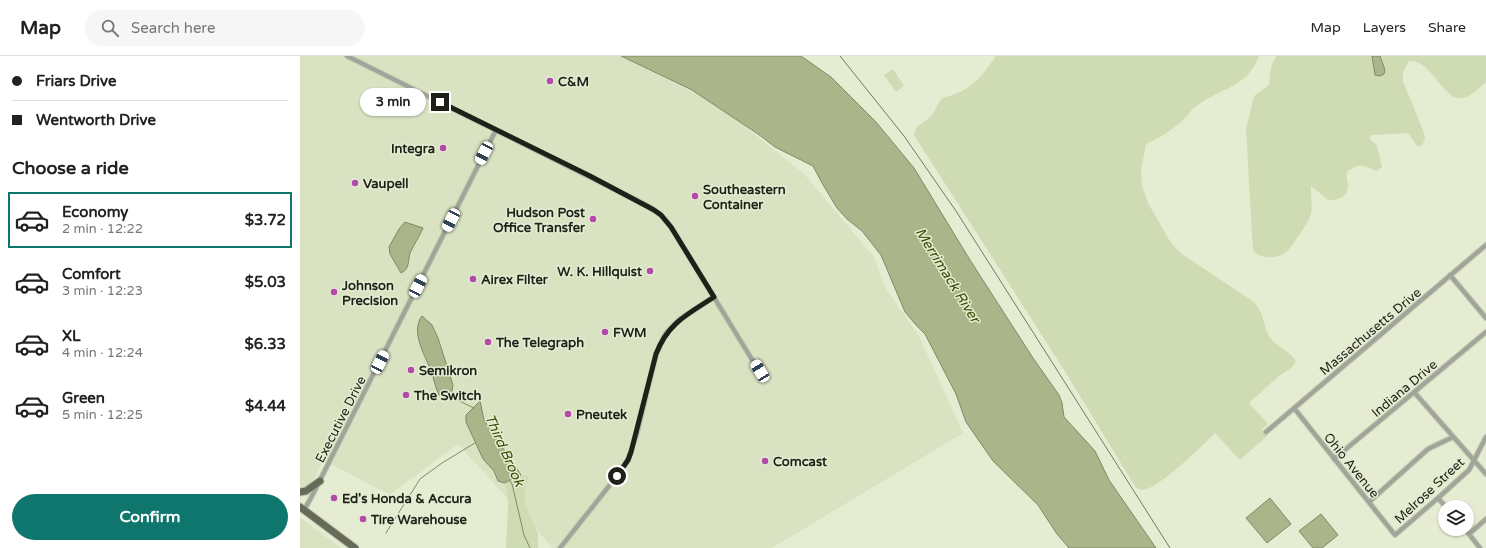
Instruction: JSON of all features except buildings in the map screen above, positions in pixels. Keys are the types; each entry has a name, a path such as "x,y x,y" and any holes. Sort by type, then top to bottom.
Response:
{"main road":[{"path":"300,492 310,489 320,481"},
{"path":"302,509 355,548"}],"street":[{"path":"347,56 597,180 646,205 658,213 671,227 760,371"},
{"name":"Executive Drive","path":"302,509 320,481 496,130"},
{"name":"Massachusetts Drive","path":"1266,432 1486,245"},
{"path":"1450,275 1486,318"},
{"path":"560,548 628,460 637,433 656,354 664,337 680,319 714,297"},
{"name":"Indiana Drive","path":"1334,459 1486,332"},
{"path":"1414,392 1486,474"},
{"name":"Ohio Avenue","path":"1294,408 1395,535"},
{"path":"1368,502 1428,449 1453,437"},
{"name":"Melrose Street","path":"1395,535 1468,470 1486,437"},
{"path":"1474,530 1486,519"},
{"path":"1471,536 1480,548"}],"shaded area":[{"path":"300,56 620,56 718,104 805,175 874,257 885,287 919,336 963,433 772,548 553,548 458,444 390,495 323,460 312,483 304,490 300,490"},
{"path":"996,56 1259,56 1248,74 1241,80 1199,104 1174,128 1146,144 1141,171 1142,186 1149,205 1171,243 1182,254 1254,302 1260,311 1268,335 1277,345 1288,352 1296,362 1291,368 1279,376 1249,403 1268,424 1262,429 1268,435 1240,460 1215,433 1180,466 1158,483 1142,490 1136,488 1066,373 914,135 917,128 933,114 942,98 968,88 980,78"},
{"path":"1276,56 1486,56 1486,82 1469,96 1463,98 1456,97 1449,94 1424,66 1417,62 1409,61 1403,72 1403,81 1424,133 1425,140 1422,145 1417,146 1408,133 1371,135 1369,138 1377,146 1382,167 1377,171 1365,166 1356,166 1352,168 1348,171 1348,187 1346,194 1335,200 1328,200 1311,186 1311,214 1291,247 1281,255 1264,257 1253,251 1246,129 1254,96 1269,85 1271,67"},
{"path":"893,69 904,86 896,92 884,75"},
{"path":"521,475 529,476 525,488 525,503 538,534 538,548 506,548 508,507 507,489 504,483"},
{"path":"300,517 322,534 341,548 300,548"}],"water":[{"name":"Merrimack River","path":"621,56 801,56 831,77 876,122 914,168 970,260 1033,358 1059,395 1064,417 1095,451 1109,480 1156,548 1069,548 1057,534 1038,505 993,461 966,422 956,394 925,334 905,312 881,255 862,231 847,219 837,208 813,166 775,147 692,90"},
{"path":"1372,56 1380,56 1385,70 1384,74 1380,76 1375,75"},
{"path":"405,222 423,228 410,254 406,269 401,273 390,254 389,247 399,229"},
{"path":"422,316 432,325 438,338 453,385 451,397 439,395 422,351 418,336 418,329"},
{"path":"480,401 484,420 521,475 504,483 498,481 494,471 483,459 466,422 466,415"},
{"path":"1270,498 1291,524 1267,543 1246,518"},
{"path":"1321,514 1338,535 1322,548 1313,548 1299,531"}],"waterway":[{"name":"Third Brook","path":"451,397 474,408"},
{"name":"Third Brook","path":"386,533 420,479 442,463 475,443"},
{"name":"Third Brook","path":"510,481 524,535 530,548"}],"railway":[{"path":"840,56 904,136 956,211 1170,548"}],"place":[{"name":"C&M","path":"550,81"},
{"name":"Integra","path":"443,148"},
{"name":"Vaupell","path":"355,183"},
{"name":"Southeastern Container","path":"695,196"},
{"name":"Hudson Post Office Transfer","path":"593,219"},
{"name":"W. K. Hillquist","path":"650,271"},
{"name":"Airex Filter","path":"473,279"},
{"name":"Johnson Precision","path":"334,292"},
{"name":"FWM","path":"605,332"},
{"name":"The Telegraph","path":"488,342"},
{"name":"Semikron","path":"411,370"},
{"name":"The Switch","path":"406,395"},
{"name":"Pneutek","path":"568,414"},
{"name":"Comcast","path":"765,461"},
{"name":"Ed's Honda & Accura","path":"334,498"},
{"name":"Tire Warehouse","path":"363,519"}],"route":[{"path":"440,102 590,176 654,210 661,215 671,227 714,297 680,319 673,325 662,340 656,354 631,452 628,460 617,476"}]}
